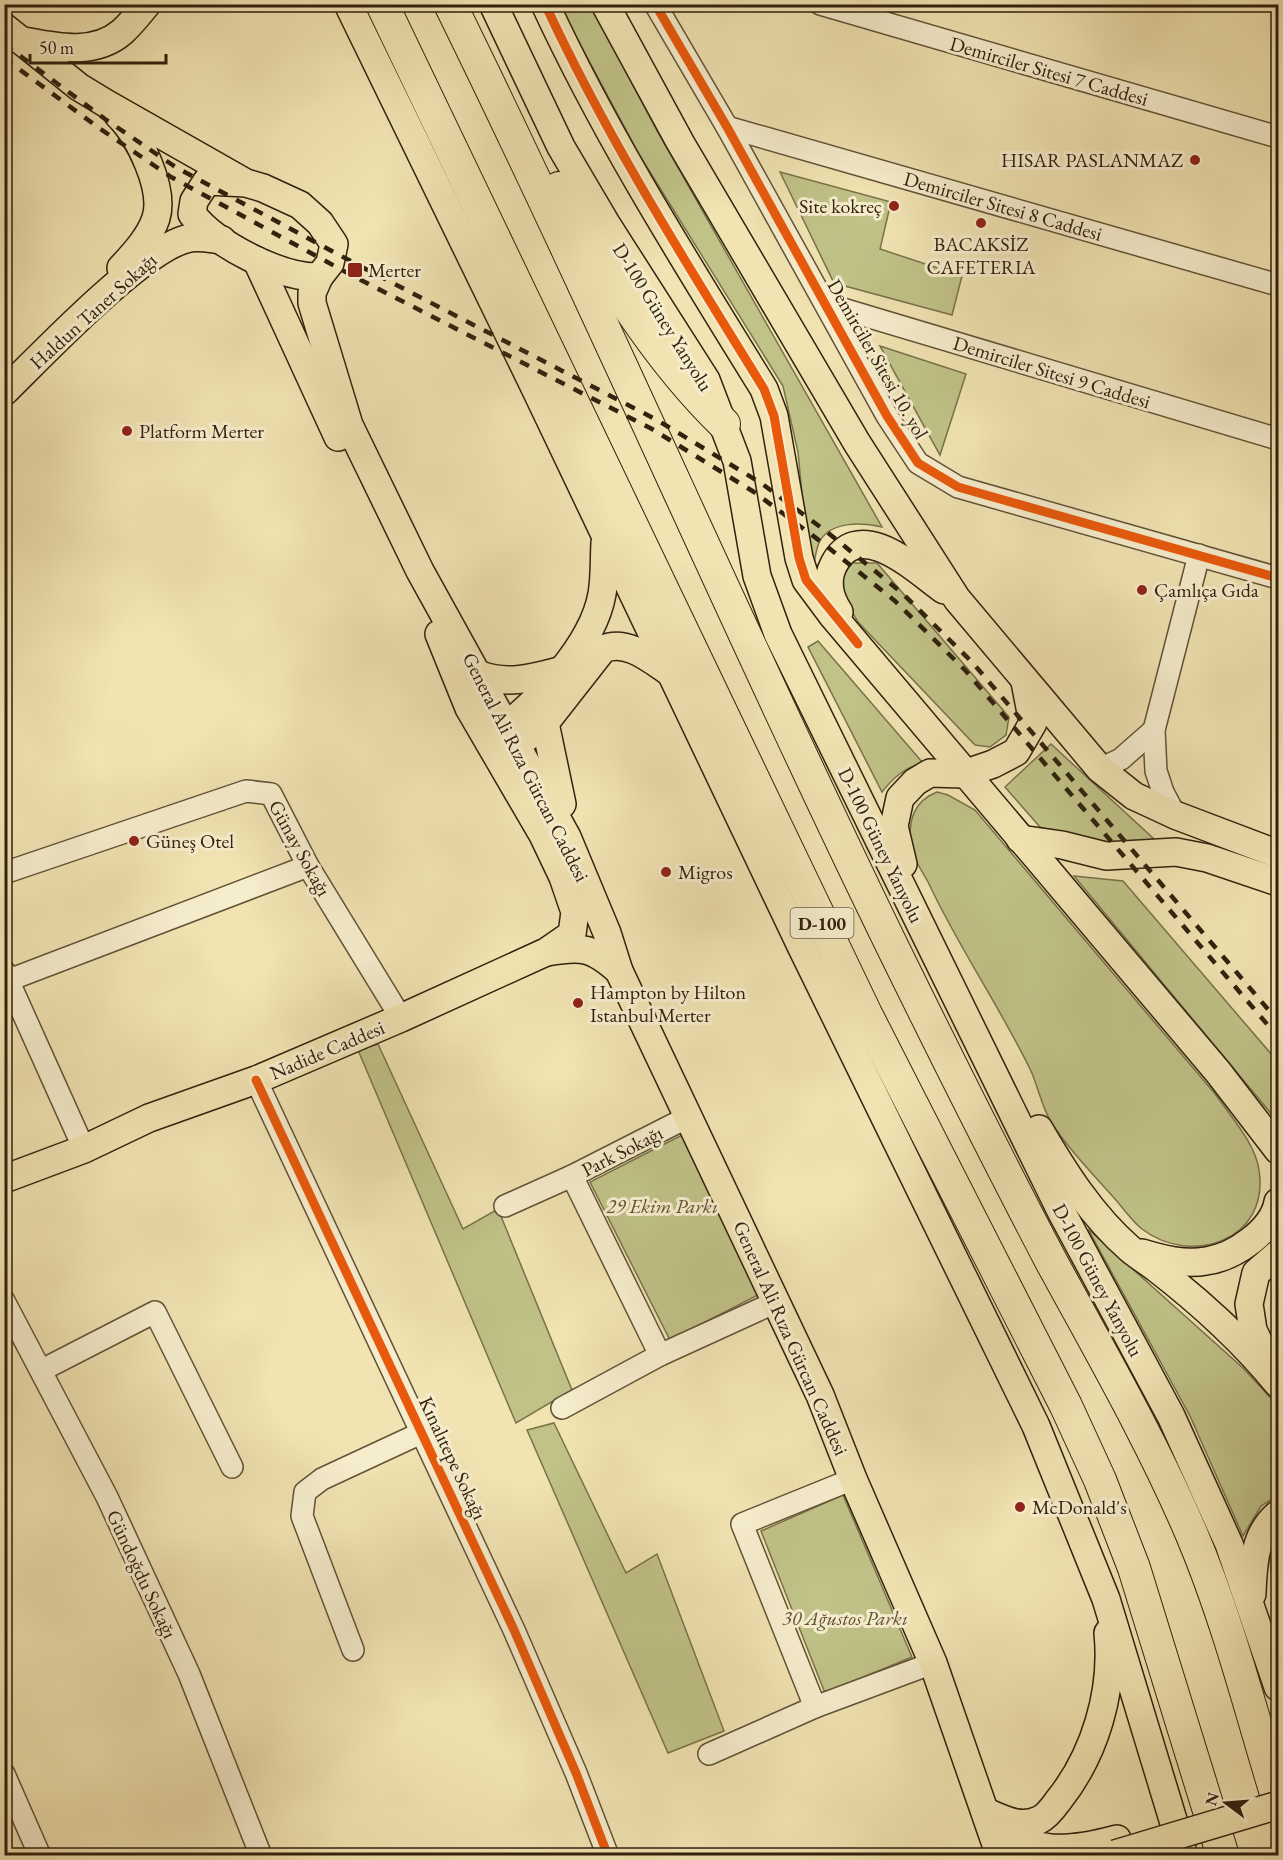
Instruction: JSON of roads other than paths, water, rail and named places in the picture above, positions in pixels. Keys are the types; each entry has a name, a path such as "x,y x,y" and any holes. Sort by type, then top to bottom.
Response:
{"highway":[{"name":"D-100","path":"382,4 866,1014 1085,1448 1134,1568 1223,1856"},
{"name":"D-100","path":"450,4 638,402 770,691 891,944 1009,1180 1166,1479 1193,1538 1221,1611 1278,1800"},
{"path":"464,32 486,54 520,112 575,220 633,312 693,390 724,424"}],"main road":[{"path":"14,34 56,47 91,47 122,33 147,4"},
{"path":"348,4 668,670 1036,1426 1106,1599 1184,1856"},
{"name":"D-100 Güney Yanyolu","path":"493,4 561,147 619,245 706,380 737,462 757,576 766,604 915,915 1061,1211 1172,1416 1229,1544 1252,1604 1278,1687"},
{"path":"545,4 570,58 660,219 764,389 774,416 799,558 806,580 964,774 1218,1072 1276,1152"},
{"path":"605,4 680,142 857,443 957,599 1100,769 1134,796 1175,815 1278,854"},
{"path":"14,34 79,87 246,183"},
{"path":"86,312 139,249 156,218 155,184 145,156 135,136 106,104"},
{"path":"246,183 207,181 194,201 192,214 201,226 257,261 296,276 320,277"},
{"name":"General Ali Rıza Gürcan Caddesi","path":"246,183 300,205 320,223 333,240 335,251 326,272 320,277 312,293 312,303 350,425 420,571 480,675 503,743 563,877 575,912 572,934 546,952"},
{"name":"Haldun Taner Sokağı","path":"4,392 86,312 170,245 191,238 223,240"},
{"name":"General Ali Rıza Gürcan Caddesi","path":"257,261 335,430 447,648 469,708 503,743 567,837 607,933 619,971 690,1116 820,1395 853,1479 933,1663 1000,1856"},
{"path":"503,743 584,639 596,614 602,593 605,539"},
{"path":"858,644 832,602 828,584 830,570 837,558 852,546 864,544 881,547 957,599"},
{"path":"503,743 545,723 603,649 613,644 644,654 668,670"},
{"path":"480,675 498,681 522,680 559,671"},
{"path":"915,915 894,826 900,798 915,782 930,773 964,774 993,764 1016,752 1033,723 1024,679"},
{"path":"545,723 567,837"},
{"path":"1020,839 1062,845 1106,856 1176,852 1207,858 1278,882"},
{"path":"546,952 585,948 602,955 619,971"},
{"name":"Nadide Caddesi","path":"4,1179 84,1149 148,1118 256,1080 401,1018 546,952"},
{"path":"988,1063 1017,1091 1061,1168 1090,1207 1130,1249 1218,1321 1262,1363 1278,1383"},
{"path":"1130,1249 1174,1261 1208,1261 1250,1241 1276,1214 1278,1202"},
{"path":"1278,1254 1256,1273 1249,1304 1253,1330 1278,1383"},
{"path":"1252,1604 1253,1563 1261,1535 1278,1514"},
{"path":"986,1812 1009,1822 1025,1824 1040,1820 1065,1793 1078,1770 1088,1751 1104,1701 1110,1650 1106,1599"},
{"path":"1114,1849 1278,1789"},
{"path":"986,1812 1009,1835 1044,1848 1114,1849 1278,1805"}],"street":[{"name":"Demirciler Sitesi 10. yol","path":"655,4 727,127 887,416 918,463 958,487 1278,578"},
{"name":"Demirciler Sitesi 7 Caddesi","path":"819,4 1278,137"},
{"name":"Demirciler Sitesi 8 Caddesi","path":"727,127 1278,285"},
{"name":"Demirciler Sitesi 9 Caddesi","path":"826,304 1278,439"},
{"path":"1175,815 1162,792 1156,771 1154,730 1199,555"},
{"path":"1100,769 1121,759 1154,730"},
{"name":"Günay Sokağı","path":"4,873 246,791 271,794 308,866 401,1018"},
{"path":"84,1149 7,976 308,866"},
{"name":"Kınalıtepe Sokağı","path":"256,1080 514,1630 576,1773 608,1856"},
{"name":"Park Sokağı","path":"660,1355 572,1176 690,1116"},
{"path":"505,1206 572,1176"},
{"name":"Gündoğdu Sokağı","path":"4,1301 107,1497 189,1674 261,1856"},
{"path":"562,1407 660,1355 776,1302"},
{"path":"42,1370 154,1312 232,1467"},
{"name":"Kınalıtepe Sokağı","path":"353,1650 302,1515 305,1492 322,1479 421,1433"},
{"path":"815,1707 742,1524 853,1479"},
{"path":"709,1754 815,1707 933,1663"},
{"path":"7,1786 40,1856"}],"railway":[{"path":"4,44 105,119 177,168 657,420 761,483 827,532 902,593 972,662 1278,1021"},
{"path":"4,58 99,128 171,177 353,276 652,429 754,492 820,541 895,601 965,670 1278,1037"}],"place":[{"name":"HISAR PASLANMAZ","path":"1195,160"},
{"name":"Site kokreç","path":"894,206"},
{"name":"BACAKSİZ CAFETERIA","path":"981,223"},
{"name":"Merter","path":"355,270"},
{"name":"Platform Merter","path":"127,431"},
{"name":"Çamlıça Gıda","path":"1142,590"},
{"name":"Güneş Otel","path":"134,841"},
{"name":"Migros","path":"666,872"},
{"name":"Hampton by Hilton Istanbul Merter","path":"578,1003"},
{"name":"McDonald's","path":"1020,1507"}],"park label":[{"name":"29 Ekim Parkı","path":"662,1206"},
{"name":"30 Ağustos Parkı","path":"845,1618"}]}
